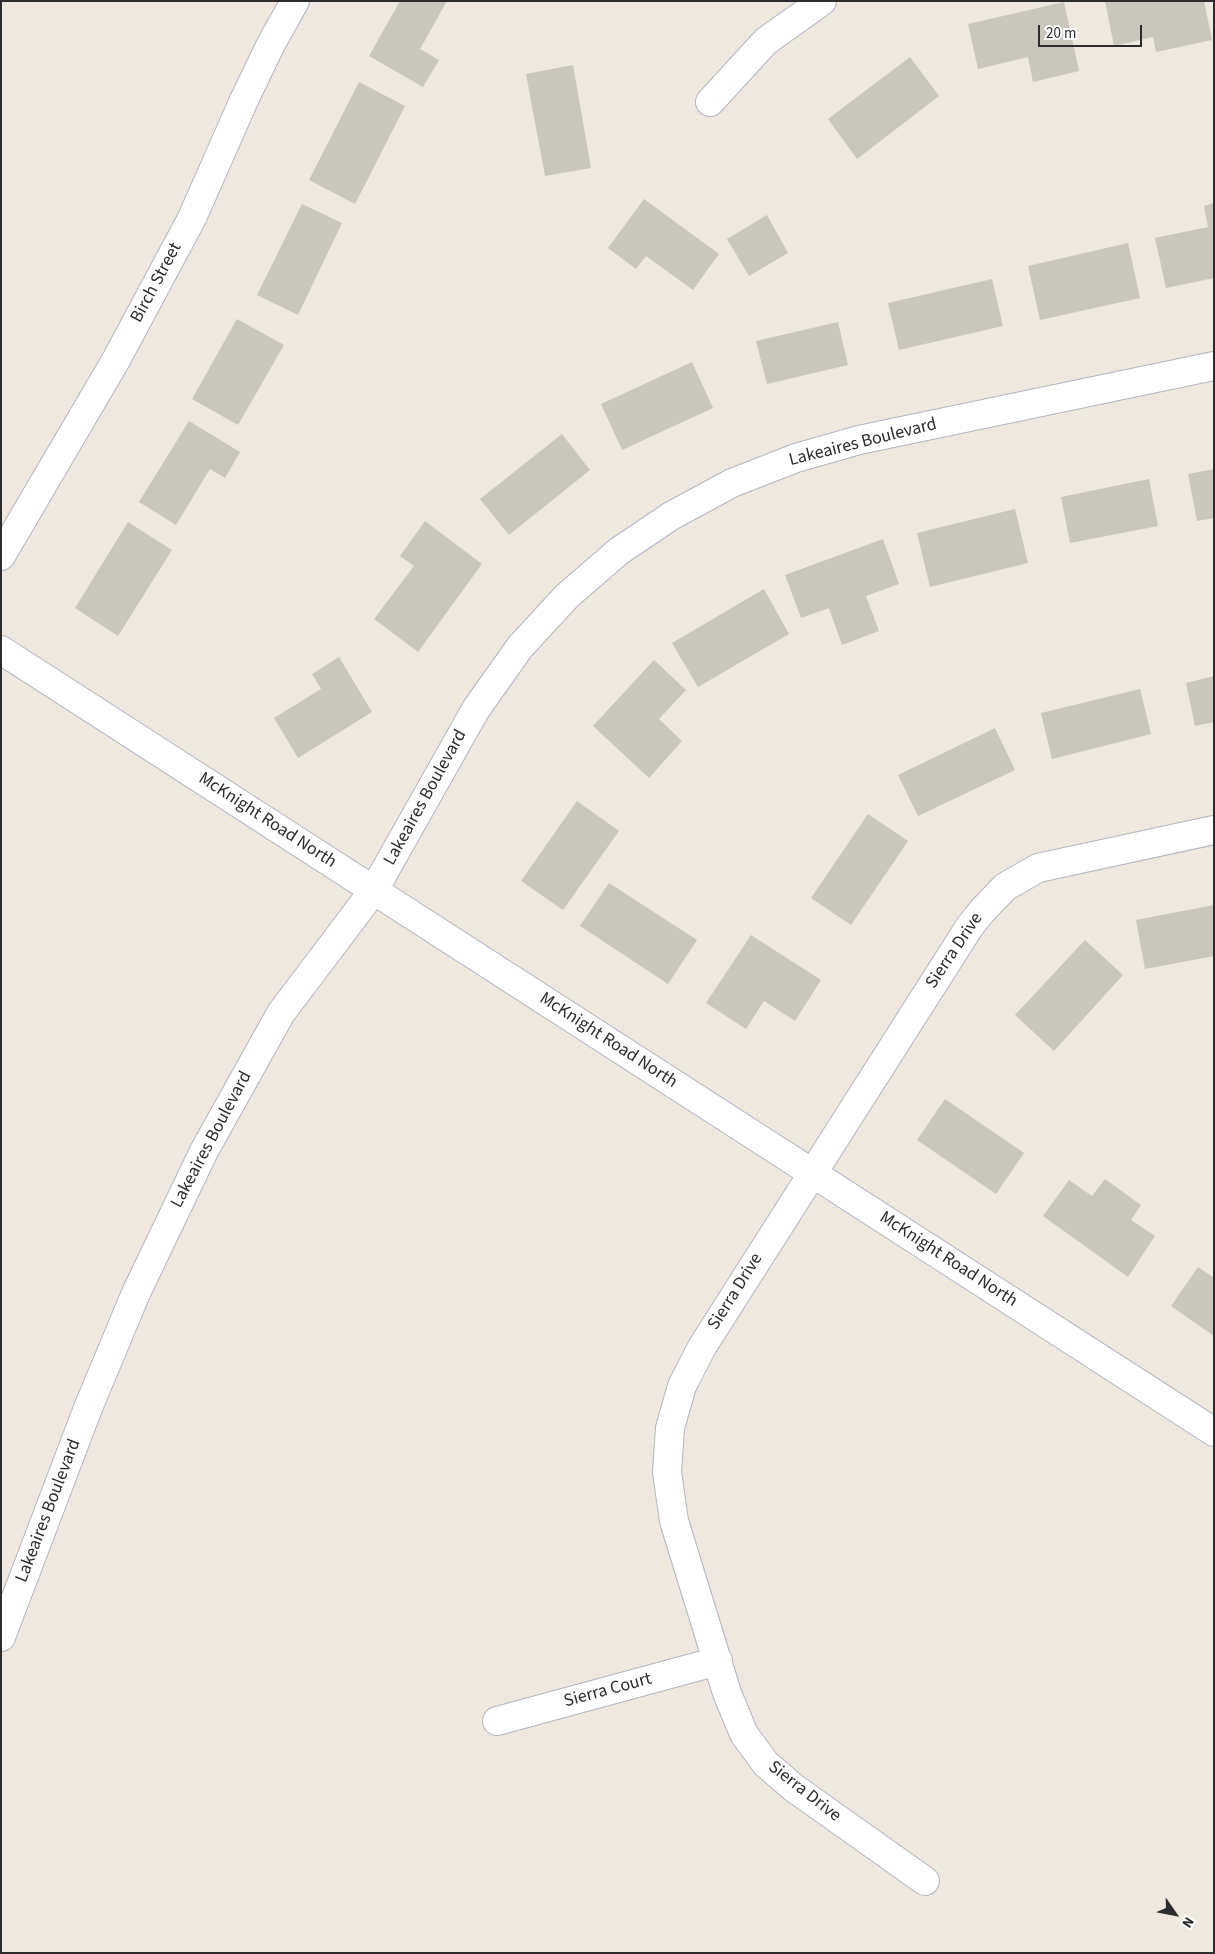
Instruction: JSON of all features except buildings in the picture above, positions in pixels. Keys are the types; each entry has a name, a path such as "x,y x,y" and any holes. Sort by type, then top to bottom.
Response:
{"street":[{"name":"Birch Street","path":"1,556 116,360 192,218 270,44 295,1"},
{"path":"710,102 766,41 822,1"},
{"name":"Lakeaires Boulevard","path":"1,1636 88,1408 132,1301 204,1151 281,1013 374,890 476,709 520,647 567,596 619,551 671,516 732,483 796,458 859,440 1214,366"},
{"name":"McKnight Road North","path":"1,650 1214,1432"},
{"name":"Sierra Drive","path":"925,1881 794,1788 766,1764 744,1734 727,1693 674,1521 667,1472 670,1428 682,1386 702,1347 970,926 1005,887 1038,868 1214,830"},
{"name":"Sierra Court","path":"497,1720 718,1661"}]}
